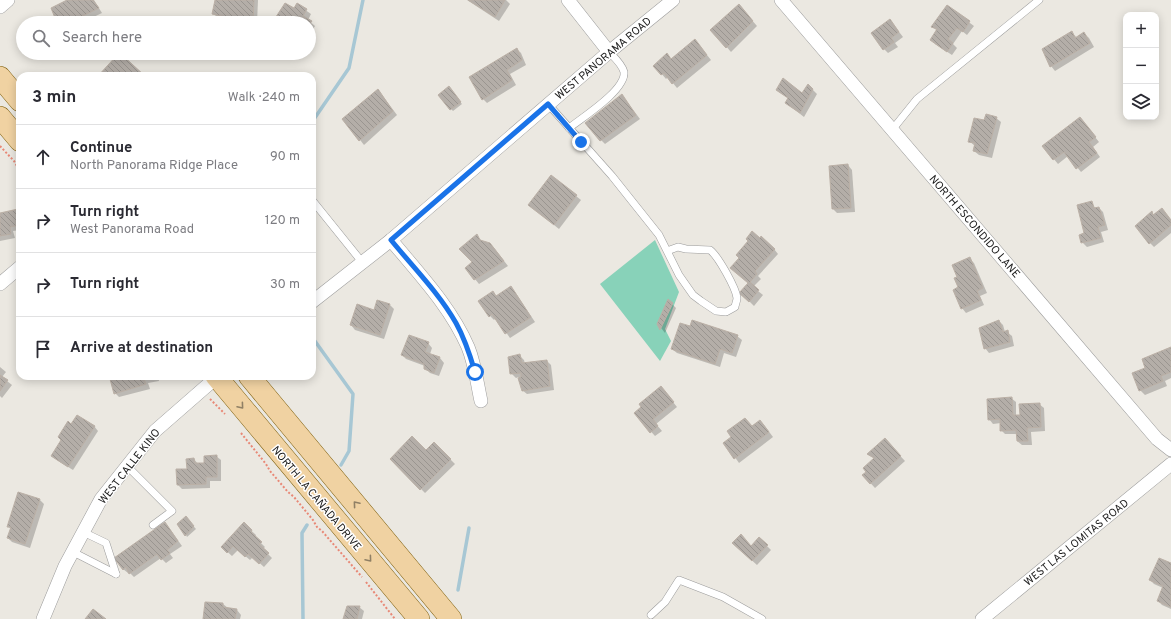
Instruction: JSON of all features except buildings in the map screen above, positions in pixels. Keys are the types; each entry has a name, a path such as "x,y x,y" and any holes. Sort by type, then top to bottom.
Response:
{"main road":[{"path":"0,77 16,96"},
{"path":"0,117 16,136"},
{"name":"NORTH LA CAÑADA DRIVE","path":"220,380 419,619"},
{"path":"252,380 451,619"}],"street":[{"path":"0,7 8,0"},
{"path":"568,0 609,52"},
{"name":"WEST PANORAMA ROAD","path":"316,299 391,240 609,52 673,0"},
{"name":"NORTH ESCONDIDO LANE","path":"781,0 1157,439 1171,450"},
{"path":"391,240 438,296 456,323 468,348 481,400"},
{"path":"0,284 16,270"},
{"name":"WEST CALLE KINO","path":"43,619 65,566 101,499 155,430 213,380"},
{"name":"WEST LAS LOMITAS ROAD","path":"982,619 1171,464"}],"lane":[{"path":"892,130 918,99 1039,0"},
{"path":"569,128 612,94 619,86 623,78 624,71 609,52"},
{"path":"548,104 612,176 659,235 667,251 686,286 693,294 716,311 726,312 735,307 737,299 733,286 713,252 706,248 678,248 667,251"},
{"path":"316,205 362,262"},
{"path":"127,466 172,511 153,525"},
{"path":"73,552 116,574 106,543 84,532"},
{"path":"652,615 665,602 679,580 723,597 762,619"}],"path":[{"path":"0,146 16,164"},
{"path":"201,391 227,416"},
{"path":"237,428 270,471 294,497 317,527 365,580 395,619"}],"green space":[{"path":"655,240 679,292 665,329 671,341 660,361 600,284"}],"waterway":[{"path":"316,116 349,68 363,0"},
{"path":"316,343 353,394 349,451 341,465"},
{"path":"303,619 302,533 307,525"},
{"path":"458,590 469,528"}],"route":[{"path":"475,372 468,348 456,323 438,296 391,240 548,104 581,142"}]}
